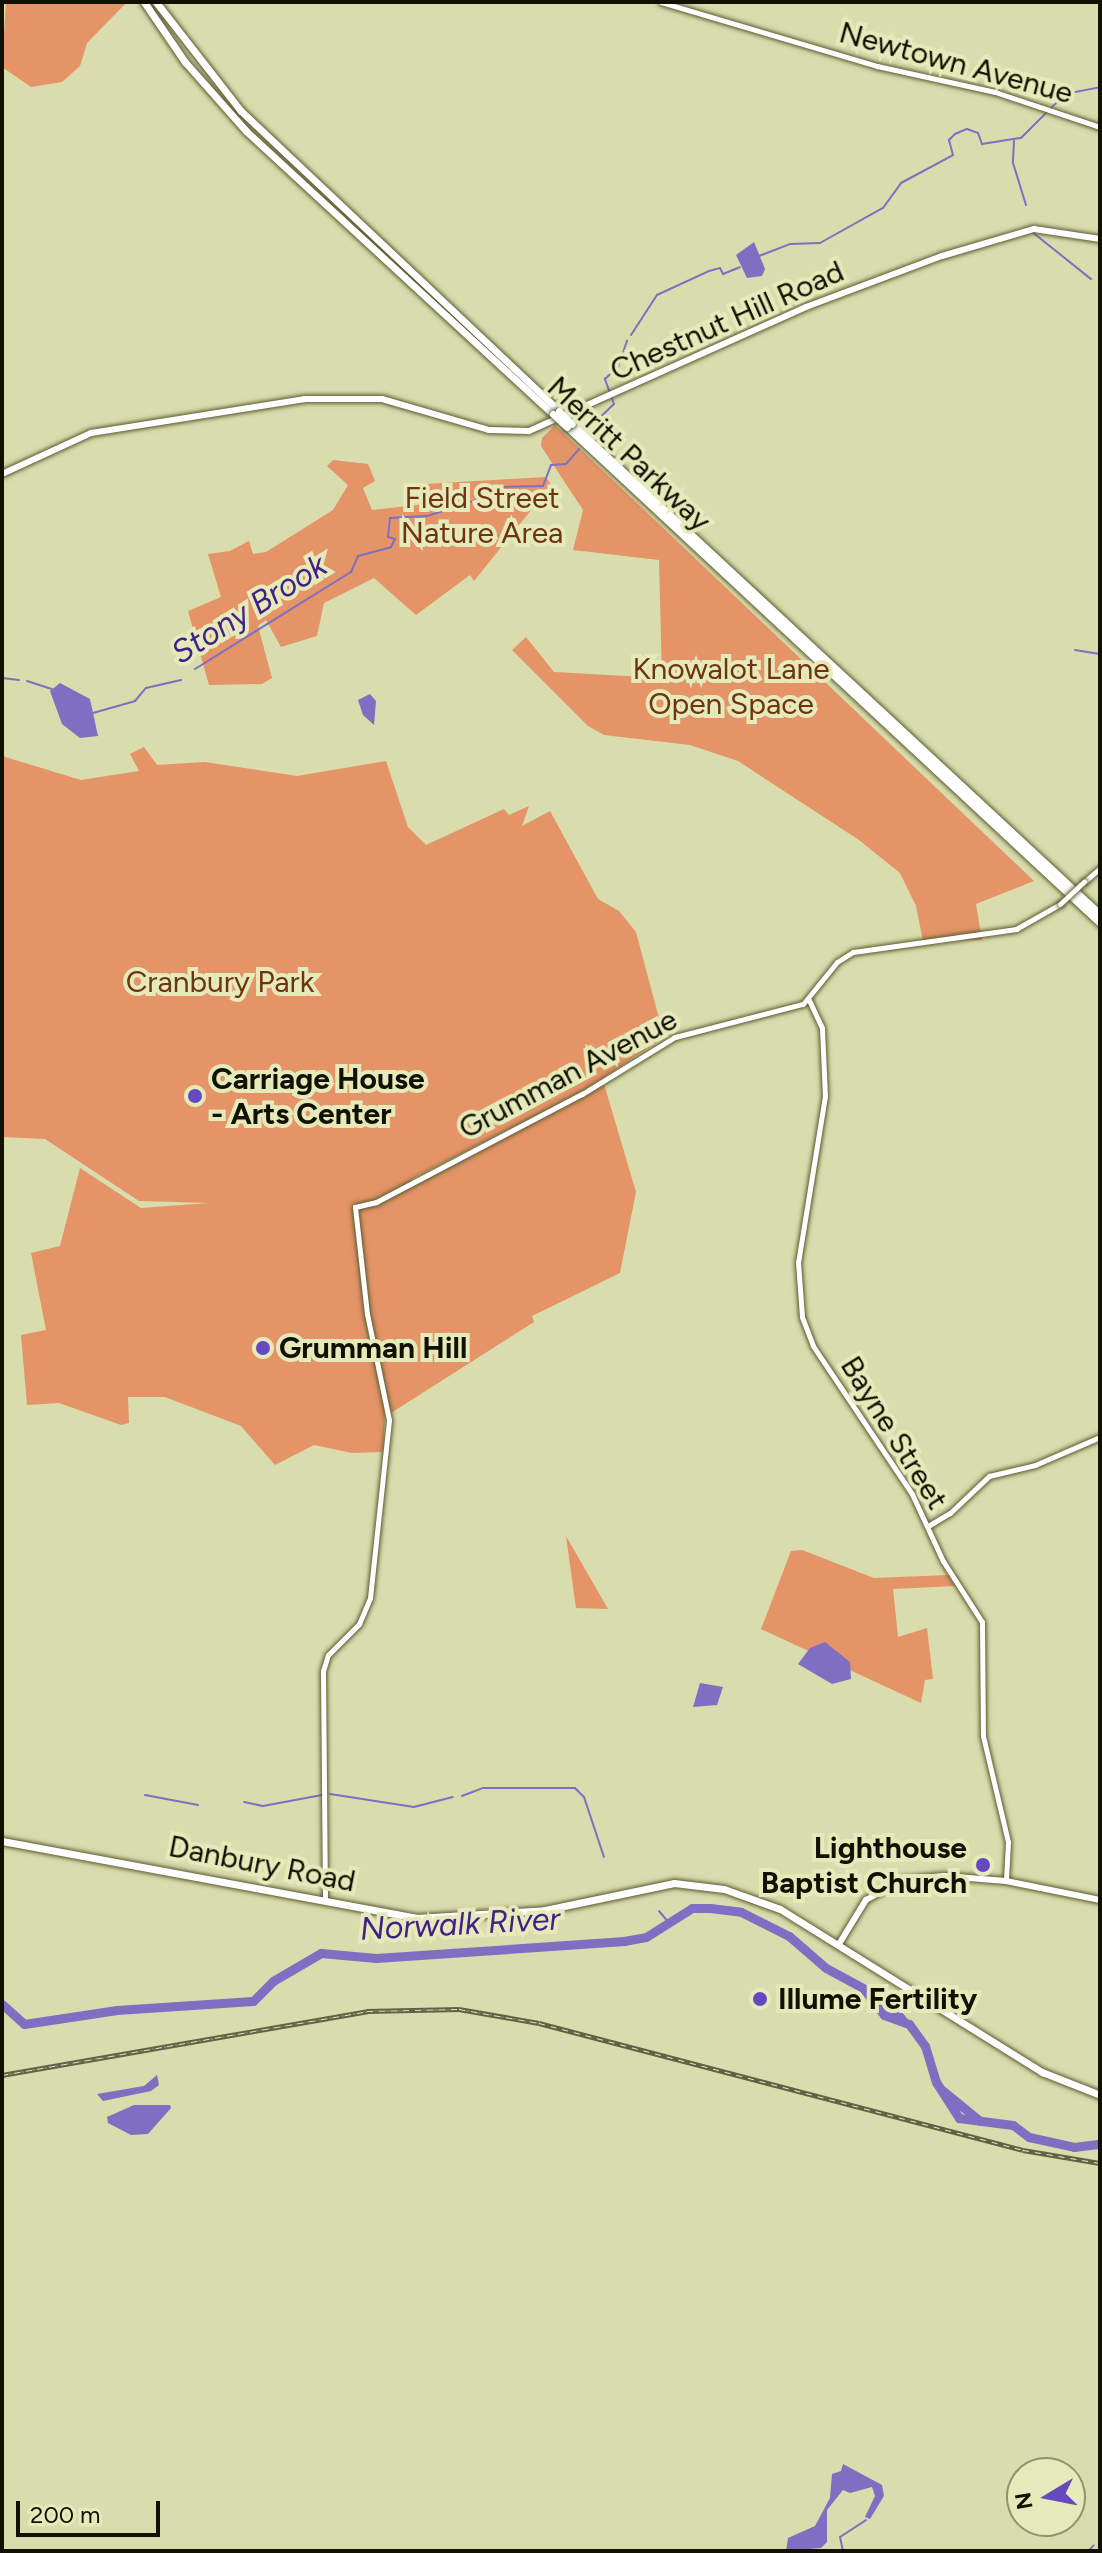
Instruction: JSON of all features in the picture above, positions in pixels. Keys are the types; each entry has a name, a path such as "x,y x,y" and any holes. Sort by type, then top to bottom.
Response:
{"highway":[{"name":"Merritt Parkway","path":"144,2 185,62 238,123 1100,914"},
{"name":"Merritt Parkway","path":"156,2 241,111 556,412"},
{"name":"Merritt Parkway","path":"570,425 1100,923"},
{"name":"Danbury Road","path":"2,1841 416,1918 514,1914 686,1883 766,1901 1042,2072 1100,2095"}],"main road":[{"name":"Chestnut Hill Road","path":"2,474 85,434 279,402 373,398 511,433 545,426 838,294 1002,236 1043,229 1100,239"},
{"path":"839,1944 866,1900 892,1883 944,1876 1006,1881 1100,1900"}],"street":[{"name":"Newtown Avenue","path":"661,2 1043,107 1100,127"},
{"path":"809,1000 837,962 853,952 1016,929 1060,904 1100,868"},
{"name":"Grumman Avenue","path":"325,1899 323,1671 328,1655 359,1624 370,1598 389,1420 367,1314 355,1207 376,1202 582,1094 663,1042 809,1000"},
{"name":"Bayne Street","path":"809,1000 822,1028 825,1096 799,1249 802,1317 813,1346 928,1526 943,1561 984,1629 983,1736 1008,1842 1006,1881"},
{"path":"928,1526 950,1513 989,1476 1035,1465 1100,1437"}],"green space":[{"path":"127,2 87,43 80,66 62,82 31,87 2,67 6,3"},
{"name":"Knowalot Lane Open Space","path":"555,425 1034,881 976,904 982,940 923,941 916,906 900,873 859,840 738,761 690,745 604,735 588,726 512,650 526,637 554,672 662,678 659,560 573,550 583,510 541,446 542,438"},
{"name":"Field Street Nature Area","path":"333,460 368,464 375,481 363,488 372,510 435,503 426,484 546,477 560,499 536,504 474,581 470,575 416,615 374,578 324,603 317,636 281,647 266,620 258,626 272,678 262,684 209,685 188,611 221,597 208,554 230,551 249,541 253,554 266,552 333,510 348,485 327,466"},
{"name":"Cranbury Park","path":"144,747 157,765 205,762 297,776 386,761 408,827 426,845 504,809 509,815 529,806 522,826 550,811 598,899 619,911 636,932 664,1037 587,1089 412,1179 412,1183 604,1084 636,1192 620,1273 532,1316 534,1322 391,1413 364,1312 385,1411 383,1452 352,1453 314,1445 275,1465 241,1426 165,1397 128,1397 129,1423 121,1425 59,1403 27,1405 21,1335 46,1330 31,1253 60,1246 80,1168 141,1208 209,1203 139,1201 45,1139 2,1137 2,756 81,780 139,771 130,754"},
{"path":"566,1536 608,1609 576,1608"},
{"path":"802,1550 874,1578 948,1575 955,1586 893,1589 898,1637 927,1628 933,1679 925,1680 921,1703 761,1629 791,1551"}],"shaded area":[{"path":"754,242 765,269 762,276 747,278 736,255"},
{"path":"60,683 90,699 98,736 80,738 62,724 50,691"},
{"path":"370,694 376,701 374,725 363,715 358,700"},
{"path":"825,1642 850,1662 851,1679 832,1684 798,1664 810,1648"},
{"path":"700,1683 723,1687 717,1705 693,1707"},
{"path":"157,2075 159,2085 151,2091 103,2101 97,2094 144,2086"},
{"path":"134,2105 170,2105 171,2108 148,2134 131,2135 108,2123 107,2117"},
{"path":"843,2464 882,2485 884,2496 870,2519 865,2517 875,2496 872,2487 850,2493 843,2490 827,2510 827,2542 821,2548 786,2551 788,2538 815,2526 830,2498 832,2474 841,2471"}],"waterway":[{"name":"Stony Brook","path":"759,256 790,244 820,243 883,208 901,183 953,155 949,140 955,134 967,129 978,133 982,144 1021,138 1065,94 1100,87"},
{"path":"1014,141 1013,163 1026,205"},
{"path":"1031,231 1091,279"},
{"name":"Stony Brook","path":"631,335 657,295 709,271 720,268 723,274 740,267"},
{"name":"Stony Brook","path":"587,430 614,404 605,379 618,367 627,341"},
{"name":"Stony Brook","path":"195,669 351,572 358,556 391,547 395,539 388,537 390,518 427,516 483,498 498,487 543,486 551,465 566,464 579,449"},
{"path":"1075,650 1100,654"},
{"name":"Stony Brook","path":"2,678 19,680"},
{"name":"Stony Brook","path":"93,713 135,701 146,688 181,680"},
{"name":"Stony Brook","path":"27,681 52,689"},
{"path":"462,1796 483,1788 575,1788 584,1797 604,1857"},
{"path":"330,1794 414,1807 453,1797"},
{"path":"145,1795 198,1805"},
{"path":"244,1802 263,1806 322,1795"},
{"name":"Norwalk River","path":"2,2004 24,2024 117,2010 253,2001 273,1981 321,1953 376,1958 624,1941 646,1937 692,1908 710,1908 741,1912 789,1936 826,1968 863,1988 884,2015 909,2024 925,2046 936,2082 959,2118 1013,2125 1029,2137 1074,2147 1100,2144"},
{"path":"659,1911 669,1923"},
{"name":"Norwalk River","path":"865,1991 883,1996 904,2022"},
{"name":"Norwalk River","path":"942,2090 980,2121"},
{"path":"843,2551 840,2537 866,2520"},
{"path":"1088,2551 1094,2545"}],"railway":[{"path":"2,2075 367,2011 459,2009 539,2023 1023,2150 1100,2163"}],"place":[{"name":"Carriage House - Arts Center","path":"195,1096"},
{"name":"Grumman Hill","path":"263,1348"},
{"name":"Lighthouse Baptist Church","path":"983,1865"},
{"name":"Illume Fertility","path":"760,1999"}]}
